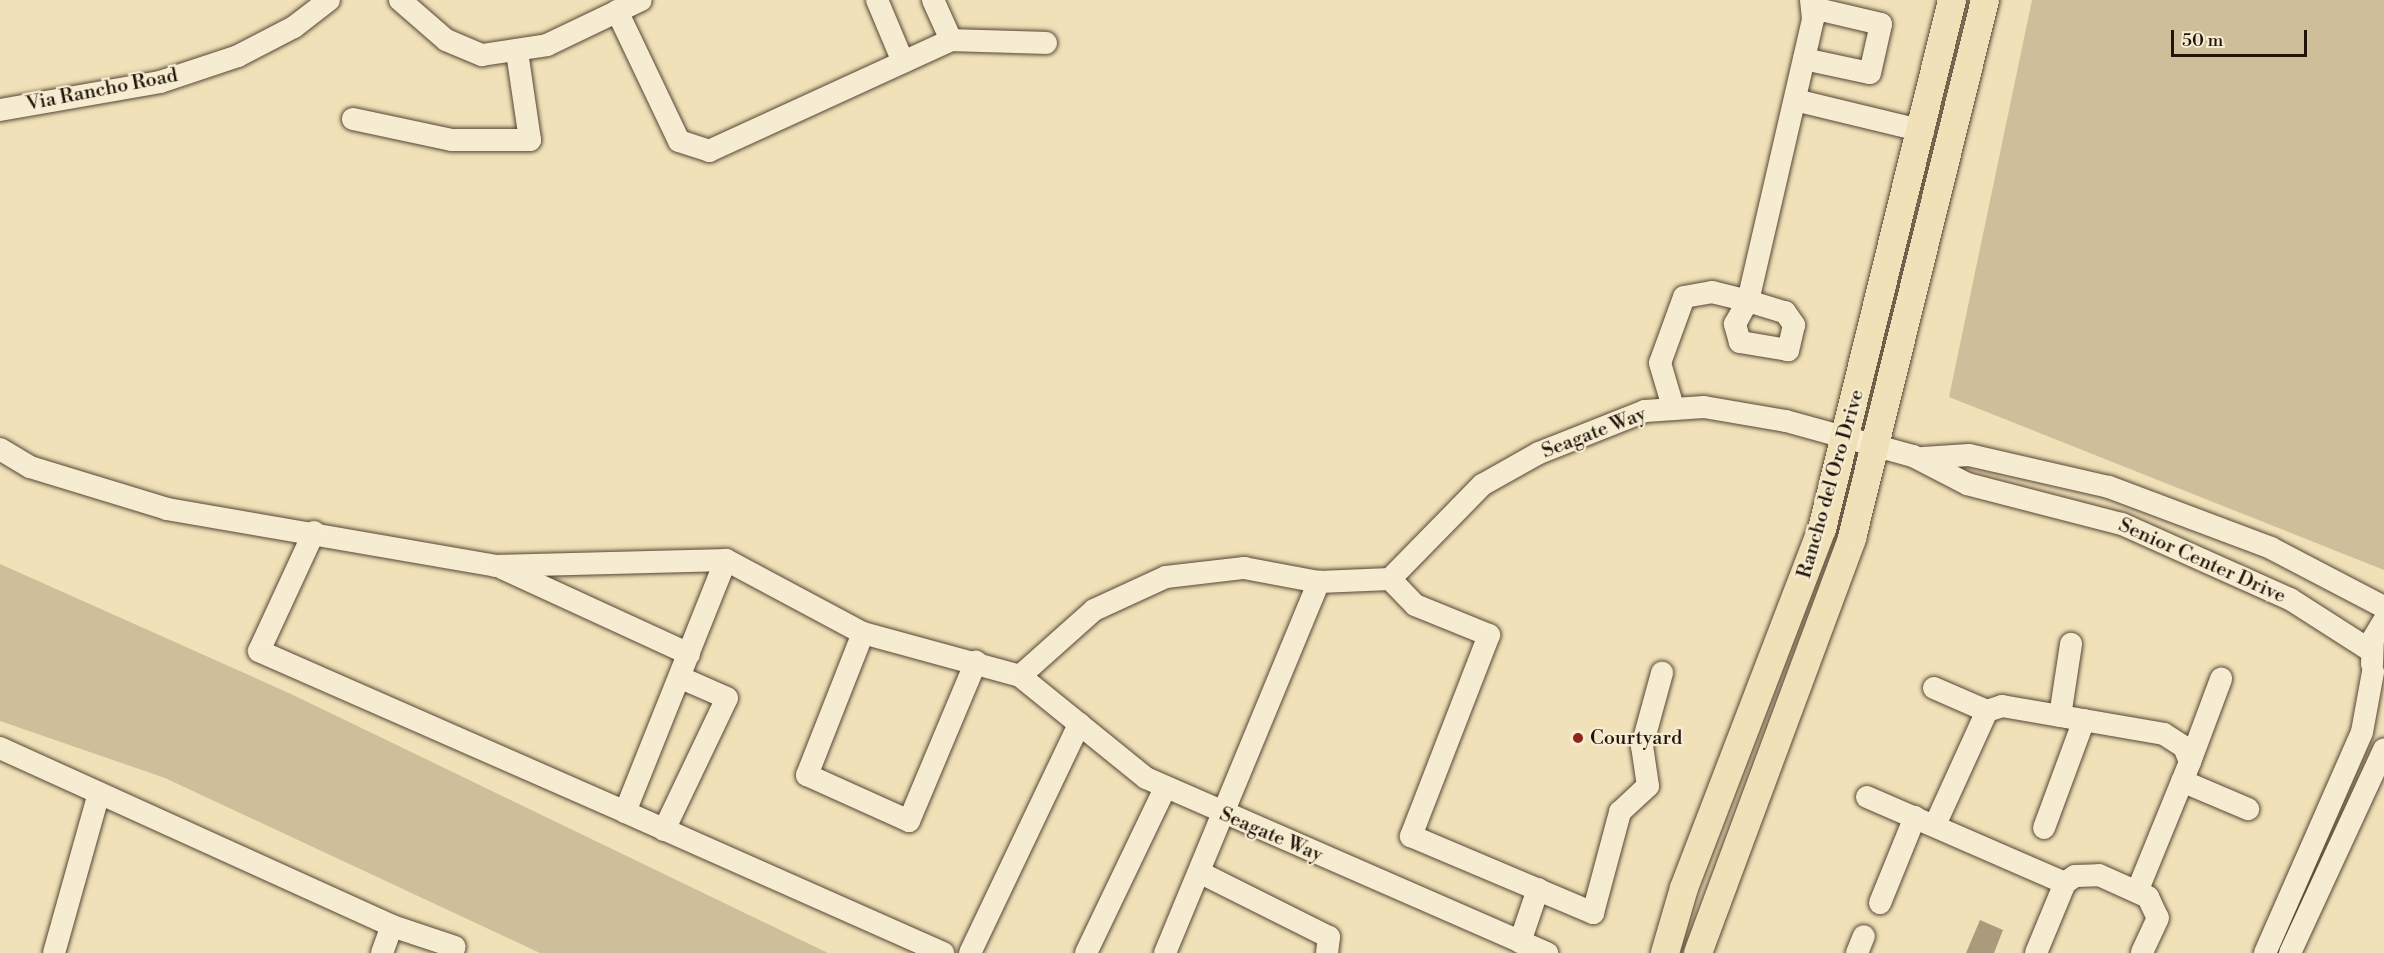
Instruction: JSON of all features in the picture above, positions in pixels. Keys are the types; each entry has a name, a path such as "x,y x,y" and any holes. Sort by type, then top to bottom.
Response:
{"main road":[{"name":"Rancho del Oro Drive","path":"1665,953 1684,888 1811,562 1846,437 1923,131 1952,0"},
{"name":"Rancho del Oro Drive","path":"1698,953 1832,597 1877,446 1985,0"}],"street":[{"name":"Via Rancho Road","path":"0,110 160,82 238,56 294,27 329,0"},
{"path":"400,0 446,40 482,55 517,52 547,45 640,0"},
{"path":"877,0 903,62"},
{"path":"933,0 951,40"},
{"path":"1673,407 1660,363 1677,304 1696,292 1748,301 1804,59 1812,4 1881,24 1870,74 1804,59"},
{"path":"618,11 679,141 709,151 951,40 1046,43"},
{"path":"353,119 452,140 530,140 517,52"},
{"path":"1795,100 1923,131"},
{"name":"Seagate Way","path":"1390,579 1482,485 1539,453 1645,411 1673,407 1745,412 1877,446"},
{"name":"Senior Center Drive","path":"1877,446 1923,458 1967,484 2122,524 2217,563 2336,625 2376,670"},
{"path":"0,449 30,467 167,509 314,532 496,566 726,560 863,633 1020,676 1094,610 1166,577 1244,568 1319,582 1390,579 1415,605 1489,635 1411,836 1593,913 1620,812 1648,786 1642,746 1662,673"},
{"name":"Senior Center Drive","path":"1923,458 1969,455 2109,487 2271,548 2384,606"},
{"path":"314,532 259,651 943,953"},
{"path":"625,812 726,560"},
{"path":"496,566 689,654"},
{"path":"1165,953 1226,816 1319,582"},
{"path":"2265,953 2362,732 2384,621"},
{"path":"863,633 807,775 909,821 975,662"},
{"path":"2060,716 2071,644"},
{"path":"664,830 727,698 679,676"},
{"name":"Seagate Way","path":"1020,676 1079,724 1165,788 1546,953"},
{"path":"2138,892 2221,679"},
{"path":"1934,688 1987,711 2002,706 2164,734 2184,747 2186,772"},
{"path":"1880,903 1987,711"},
{"path":"2044,828 2084,720"},
{"path":"970,953 1079,724"},
{"path":"0,748 392,926 458,951"},
{"path":"2290,953 2384,750"},
{"path":"2186,772 2248,809"},
{"path":"1086,953 1165,788"},
{"path":"54,953 99,793"},
{"path":"1867,797 2065,883"},
{"path":"1201,873 1329,937 1327,953"},
{"path":"2036,953 2065,883 2075,876 2099,875 2148,897 2158,918 2142,953"},
{"path":"1520,942 1538,889"},
{"path":"382,953 392,926"}],"shaded area":[{"path":"2032,0 2384,0 2384,570 1949,397"},
{"path":"0,564 291,694 828,953 540,953 165,778 0,721"},
{"path":"1980,920 2003,930 1994,953 1966,953"}],"place":[{"name":"Courtyard","path":"1578,738"}]}
